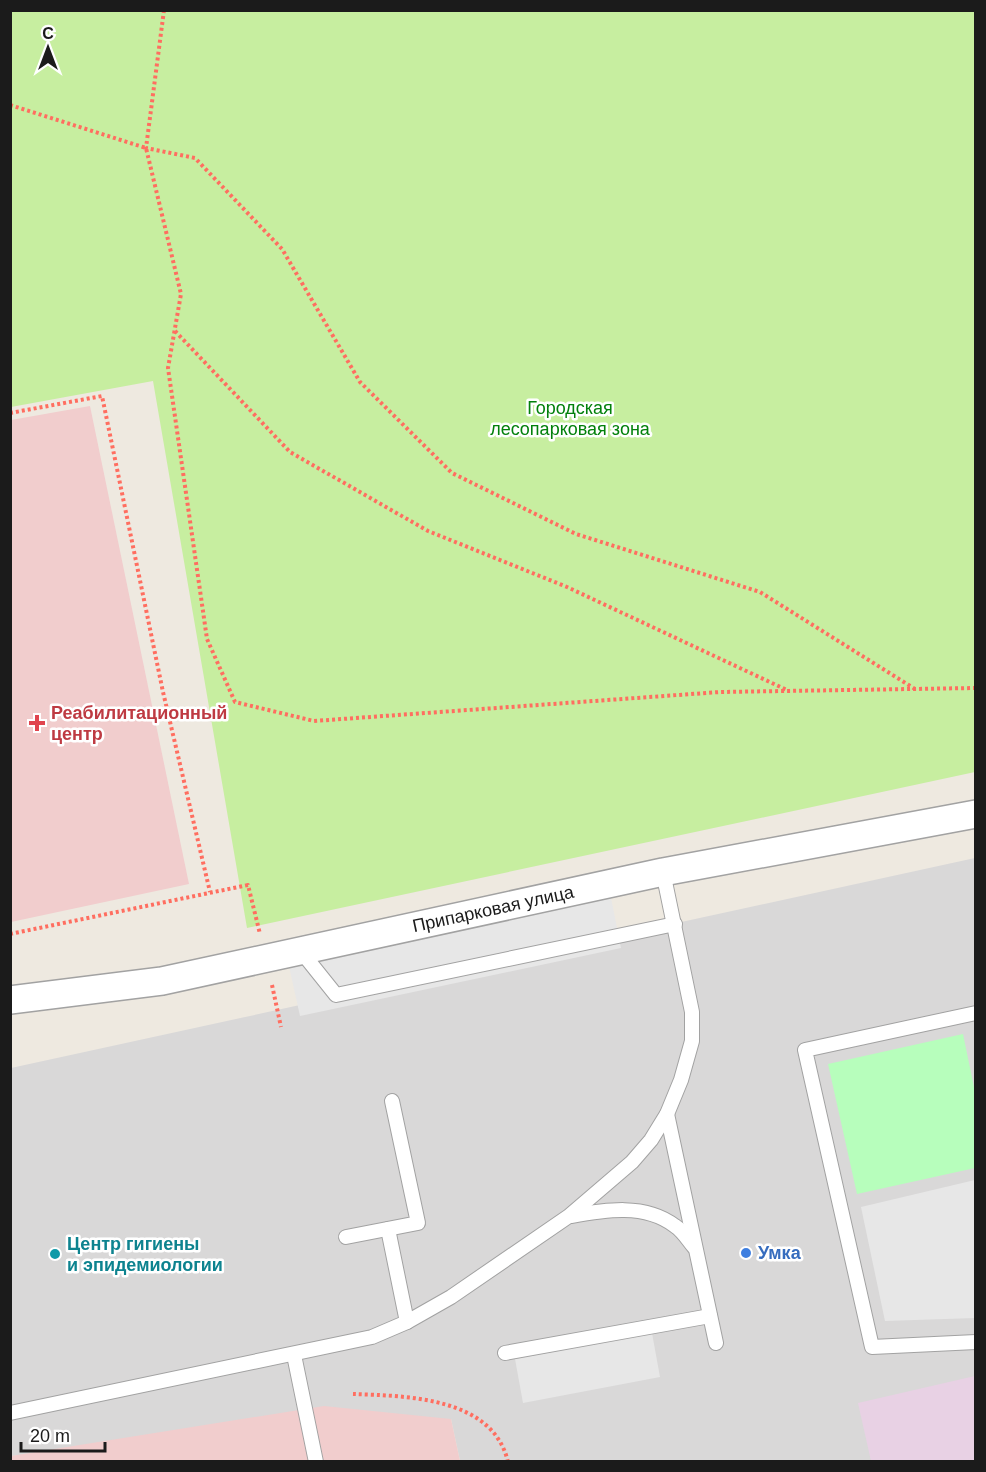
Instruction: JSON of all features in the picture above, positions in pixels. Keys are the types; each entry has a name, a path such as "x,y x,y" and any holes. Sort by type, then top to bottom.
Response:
{"street":[{"name":"Припарковая улица","path":"10,1000 162,981 663,872 975,814"}],"lane":[{"path":"10,1413 372,1337 407,1322 452,1297 569,1216 632,1162 651,1140 667,1114 681,1080 692,1041 692,1012 663,872"},
{"path":"300,950 336,995 675,924"},
{"path":"975,1013 805,1050 872,1347 975,1342"},
{"path":"346,1237 418,1223 392,1101"},
{"path":"667,1114 716,1343"},
{"path":"569,1216 604,1210 628,1210 659,1215 677,1227 696,1249"},
{"path":"388,1229 407,1322"},
{"path":"505,1353 710,1316"},
{"path":"294,1354 316,1461"}],"path":[{"path":"164,10 146,148 181,294 168,368 207,639 235,702 314,721 720,692 975,688"},
{"path":"10,105 146,148 195,158 282,249 360,382 452,473 576,534 760,592 916,689"},
{"path":"175,331 290,452 428,531 567,586 790,691"},
{"path":"10,412 102,396 163,692 210,892"},
{"path":"10,934 248,885 281,1027"},
{"path":"353,1394 433,1401 466,1412 493,1429 505,1448 508,1461"}],"shaded area":[{"path":"90,406 189,884 11,922 11,420"},
{"path":"975,858 975,1461 460,1461 451,1419 11,1456 11,1068"},
{"path":"611,898 621,948 300,1016 289,966"},
{"path":"975,1180 975,1318 885,1321 861,1207"},
{"path":"652,1333 660,1377 523,1403 515,1359"},
{"path":"975,1376 975,1461 871,1461 858,1403"},
{"path":"324,1406 451,1419 460,1461 11,1462 11,1456"}],"green space":[{"name":"Городская лесопарковая зона","path":"11,10 975,11 975,772 247,928 153,381 11,407"},
{"path":"963,1034 975,1092 975,1168 857,1194 828,1064"}],"place":[{"name":"Реабилитационный центр","path":"37,723"},
{"name":"Умка","path":"746,1253"},
{"name":"Центр гигиены и эпидемиологии","path":"55,1254"}]}
